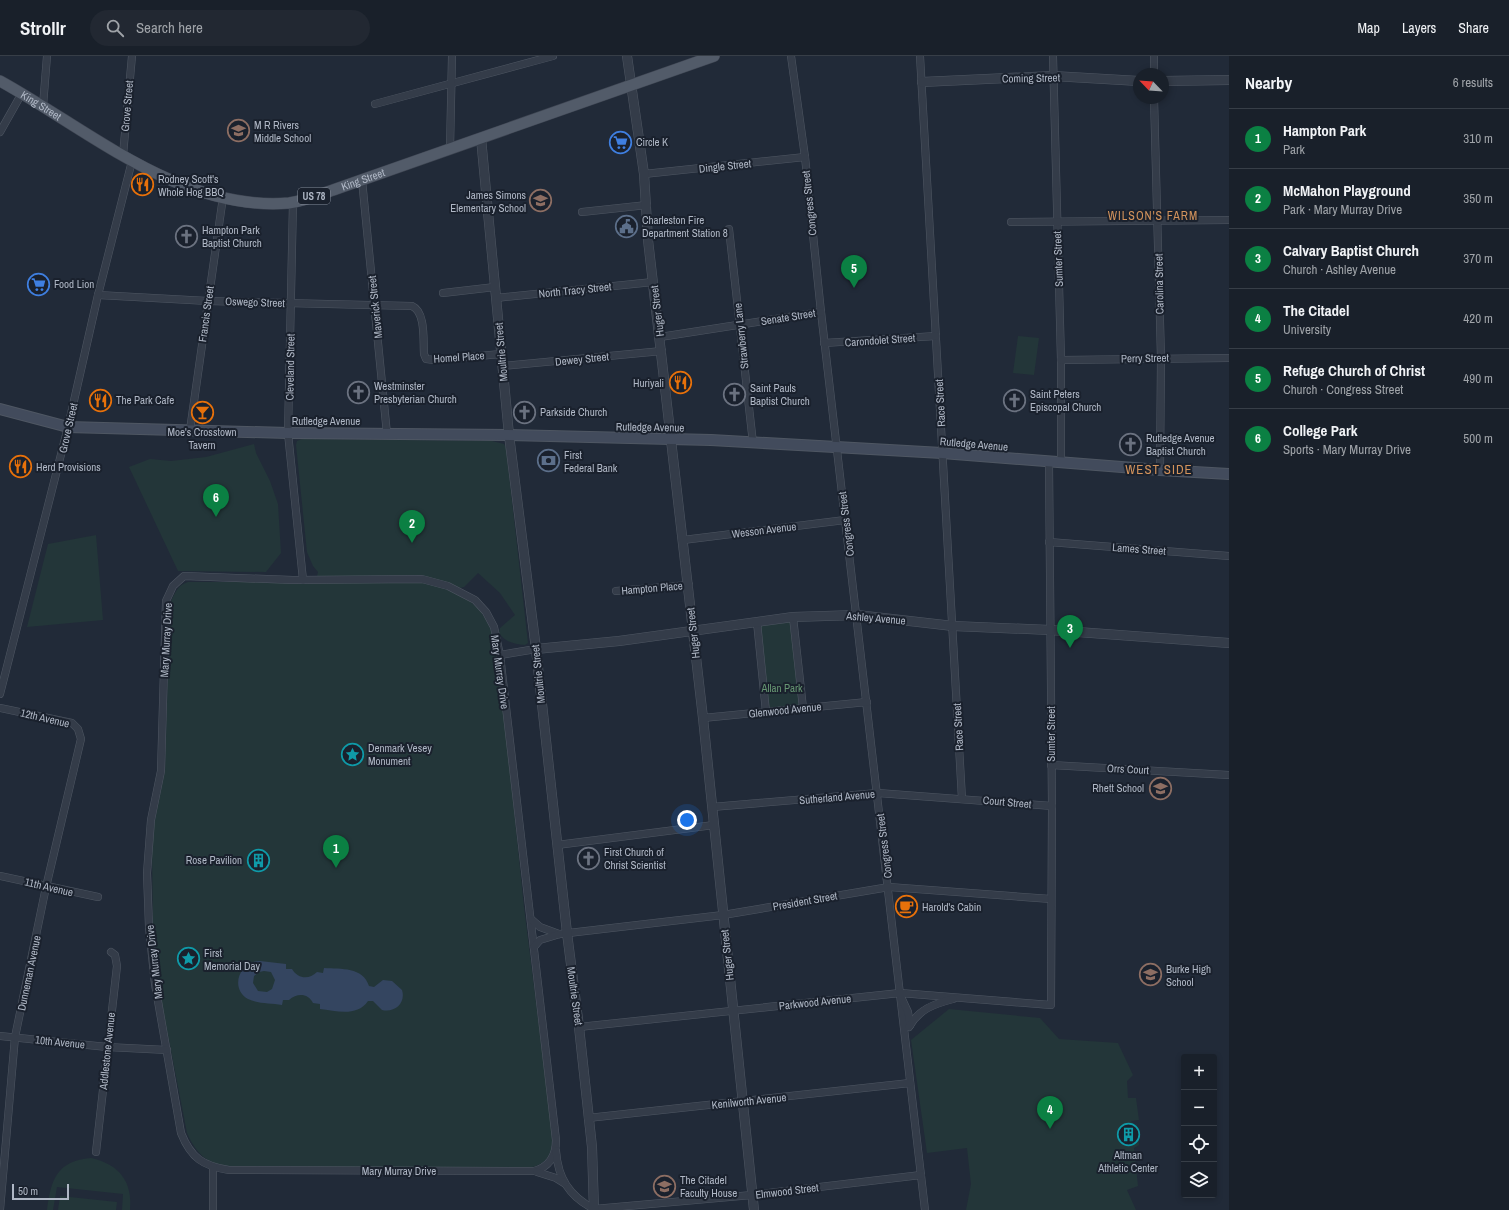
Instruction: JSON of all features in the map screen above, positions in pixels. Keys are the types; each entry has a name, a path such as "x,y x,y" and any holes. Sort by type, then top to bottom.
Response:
{"main road":[{"name":"King Street","path":"0,81 127,158 183,185 223,197 258,202 293,202 450,150 714,56"},
{"name":"Rutledge Avenue","path":"0,409 68,427 288,433 672,439 942,453 1229,474"}],"street":[{"path":"43,106 47,56"},
{"name":"Grove Street","path":"0,694 68,427 127,158 132,56"},
{"path":"450,150 452,56"},
{"path":"375,104 553,56"},
{"name":"Huger Street","path":"626,56 632,85 644,174 648,240 704,718 754,1210"},
{"name":"Congress Street","path":"791,56 805,157 824,344 889,887 905,1043 925,1210"},
{"name":"Race Street","path":"920,56 962,799"},
{"name":"Sumter Street","path":"1053,56 1061,360 1061,462"},
{"path":"1154,56 1154,68"},
{"name":"Coming Street","path":"922,82 1053,76 1133,80"},
{"path":"1169,81 1229,80"},
{"path":"0,132 22,93"},
{"name":"Carolina Street","path":"1154,104 1161,358 1160,470"},
{"name":"Moultrie Street","path":"482,138 508,436 536,649 557,845 563,933 579,1027 588,1118 594,1210"},
{"name":"Dingle Street","path":"644,174 805,157"},
{"name":"Maverick Street","path":"362,180 387,434"},
{"name":"Francis Street","path":"190,430 223,197"},
{"name":"Cleveland Street","path":"293,202 288,433 303,580"},
{"path":"582,212 647,205"},
{"path":"1011,222 1229,220"},
{"name":"Strawberry Lane","path":"729,229 753,443"},
{"name":"North Tracy Street","path":"496,298 653,282"},
{"path":"443,293 495,287"},
{"name":"Oswego Street","path":"98,295 208,301 412,306"},
{"name":"Homel Place","path":"412,306 419,312 421,318 424,354 426,358 434,360 501,354"},
{"name":"Senate Street","path":"660,336 821,312"},
{"name":"Carondolet Street","path":"824,344 936,336"},
{"name":"Dewey Street","path":"502,366 662,351"},
{"name":"Perry Street","path":"1061,360 1229,358"},
{"name":"Sumter Street","path":"1049,462 1052,765 1051,1006"},
{"name":"Wesson Avenue","path":"683,540 845,520"},
{"name":"Lames Street","path":"1049,542 1229,556"},
{"name":"Mary Murray Drive","path":"184,576 303,580 422,579 448,586 475,600 486,612 494,627 500,655 532,920 556,1140 557,1168 566,1184 551,1175 534,1171 229,1170 213,1167 196,1158 188,1148 181,1133 155,984 149,927 147,873 151,820 161,771 166,601 173,586 184,576"},
{"name":"Hampton Place","path":"616,591 689,585"},
{"name":"Ashley Avenue","path":"500,655 536,649 619,641 793,617 856,615 953,626 1050,630 1229,643"},
{"path":"793,617 803,708"},
{"path":"757,622 766,712"},
{"name":"Glenwood Avenue","path":"704,718 867,702"},
{"name":"12th Avenue","path":"0,708 72,724 78,729 81,739"},
{"name":"Dunneman Avenue","path":"0,1210 2,1158 15,1037 46,887 81,739"},
{"name":"Orrs Court","path":"1052,765 1229,775"},
{"name":"Sutherland Avenue","path":"712,807 878,793 962,799"},
{"name":"Court Street","path":"962,799 1052,806"},
{"path":"557,845 714,825"},
{"name":"11th Avenue","path":"0,876 98,898"},
{"name":"President Street","path":"534,947 540,940 563,933 723,915 889,887 1051,899"},
{"name":"President Street","path":"532,920 540,927 563,933"},
{"name":"Addlestone Avenue","path":"96,1152 106,1047 117,966 115,955 111,952"},
{"name":"Congress Street","path":"900,993 908,1012 909,1027 905,1043"},
{"name":"Parkwood Avenue","path":"579,1027 900,993 1051,1006"},
{"path":"909,1027 914,1019 927,1008 957,998"},
{"name":"10th Avenue","path":"0,1036 106,1047 167,1050"},
{"name":"Kenilworth Avenue","path":"588,1118 910,1083"},
{"path":"534,1171 543,1169 549,1164 556,1149"},
{"path":"212,1210 213,1167"},
{"name":"Elmwood Street","path":"594,1210 752,1195 921,1175"},
{"path":"566,1184 576,1198 594,1210"}],"green space":[{"path":"1018,336 1039,338 1034,375 1013,373"},
{"path":"302,439 492,441 504,444 506,448 528,643 525,645 510,642 504,639 499,633 500,628 515,615 500,593 478,573 464,587 460,588 437,580 317,576 318,572 313,566 307,552 296,445 297,441"},
{"path":"254,444 256,453 270,481 278,504 281,553 266,572 178,571 129,467 150,459 171,461 206,457"},
{"path":"96,535 103,620 27,627 48,544"},
{"path":"188,582 422,582 464,597 474,605 489,625 498,655 524,907 552,1130 552,1145 549,1155 543,1162 535,1166 513,1169 226,1166 212,1162 197,1151 187,1133 160,994 153,930 152,850 154,825 165,771 170,603 181,585"},
{"name":"Allan Park","path":"792,620 801,706 768,709 760,625"},
{"path":"949,1009 1040,1018 1059,1039 1118,1043 1133,1075 1127,1081 1128,1098 1136,1098 1139,1120 1131,1121 1134,1125 1137,1124 1139,1145 1134,1148 1138,1186 1127,1190 1136,1210 966,1210 971,1184 967,1148 927,1153 911,1040"},
{"path":"91,1158 109,1165 122,1176 129,1191 130,1210 122,1210 123,1194 57,1187 53,1210 47,1210 54,1181 63,1168 70,1163"},
{"path":"60,1196 117,1202 116,1210 58,1210"}],"water":[{"path":"260,961 286,964 286,969 292,969 297,975 304,977 314,975 317,972 323,973 324,968 351,970 362,975 369,986 374,987 383,980 392,981 402,990 403,995 401,1003 398,1006 387,1011 382,1010 373,1001 368,1001 358,1009 346,1012 320,1009 320,1004 313,1003 308,997 302,995 295,996 289,1000 283,1000 282,1005 256,1002 248,999 242,994 238,982 242,970 253,962","holes":["259,972 271,972 275,980 272,989 267,992 258,991 253,983 254,976"]}],"place":[{"name":"M R Rivers Middle School","path":"239,131"},
{"name":"Circle K","path":"620,142"},
{"name":"Rodney Scott's Whole Hog BBQ","path":"143,185"},
{"name":"James Simons Elementary School","path":"541,201"},
{"name":"Charleston Fire Department Station 8","path":"626,226"},
{"name":"Hampton Park Baptist Church","path":"186,236"},
{"name":"Food Lion","path":"39,284"},
{"name":"Refuge Church of Christ","path":"854,288"},
{"name":"Huriyali","path":"680,383"},
{"name":"Westminster Presbyterian Church","path":"358,392"},
{"name":"Saint Pauls Baptist Church","path":"734,394"},
{"name":"The Park Cafe","path":"101,400"},
{"name":"Saint Peters Episcopal Church","path":"1015,400"},
{"name":"Moe's Crosstown Tavern","path":"202,412"},
{"name":"Parkside Church","path":"525,412"},
{"name":"Rutledge Avenue Baptist Church","path":"1130,444"},
{"name":"First Federal Bank","path":"549,461"},
{"name":"Herd Provisions","path":"21,467"},
{"name":"College Park","path":"216,517"},
{"name":"McMahon Playground","path":"412,543"},
{"name":"Calvary Baptist Church","path":"1070,648"},
{"name":"Denmark Vesey Monument","path":"352,754"},
{"name":"Rhett School","path":"1160,788"},
{"name":"First Church of Christ Scientist","path":"588,858"},
{"name":"Rose Pavilion","path":"258,860"},
{"name":"Hampton Park","path":"336,868"},
{"name":"Harold's Cabin","path":"906,907"},
{"name":"First Memorial Day","path":"189,959"},
{"name":"Burke High School","path":"1150,975"},
{"name":"The Citadel","path":"1050,1129"},
{"name":"Altman Athletic Center","path":"1128,1135"},
{"name":"The Citadel Faculty House","path":"664,1186"}],"district":[{"name":"WILSON'S FARM","path":"1153,216"},
{"name":"WEST SIDE","path":"1159,469"}]}
